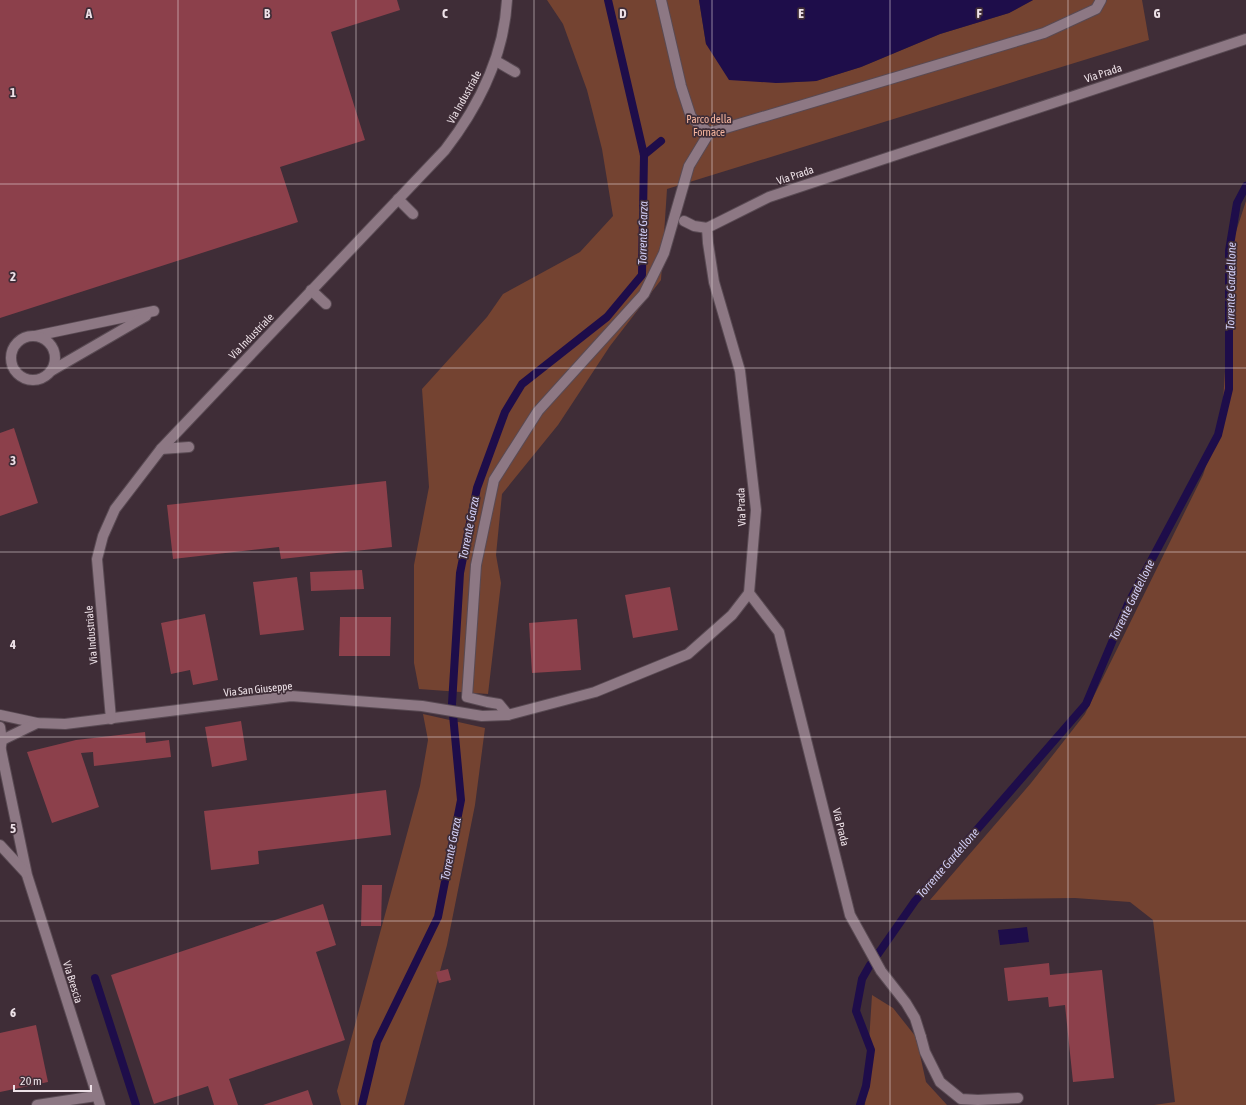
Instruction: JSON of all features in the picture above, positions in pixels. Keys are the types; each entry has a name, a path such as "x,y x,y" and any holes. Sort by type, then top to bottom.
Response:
{"street":[{"name":"Via Industriale","path":"111,719 97,558 103,536 115,509 161,448 445,150 474,108 496,61 502,36 507,0"},
{"path":"661,0 681,86 691,117 709,133"},
{"path":"749,593 732,615 688,654 595,692 508,715 499,704 467,697 476,565 494,480 538,411 644,294 664,253 689,166 709,133 1044,33 1096,9 1101,0"},
{"name":"Via Prada","path":"1018,1098 978,1100 961,1099 940,1082 925,1052 915,1018 906,1003 881,971 850,915 779,632 749,593 756,510 740,371 714,282 708,243 708,228 769,196 1246,39"},
{"path":"496,61 515,72"},
{"path":"398,198 413,214"},
{"path":"684,221 694,226 708,228"},
{"path":"311,290 326,304"},
{"path":"154,311 51,371 41,379 31,380 22,376 14,369 12,358 16,345 21,340 33,336 154,311"},
{"path":"33,336 46,340 54,351 54,365 51,371"},
{"path":"161,448 189,447"},
{"name":"Via San Giuseppe","path":"0,715 37,723 65,724 291,696 422,706 482,716 508,715"},
{"name":"Via San Giuseppe","path":"2,740 37,723"},
{"name":"Via Brescia","path":"0,727 2,740 0,751 27,875 98,1100 37,1105"},
{"name":"Via Brescia","path":"0,845 27,875"}],"green space":[{"name":"Parco della Fornace","path":"547,0 699,0 706,44 776,83 816,81 861,67 940,34 1009,13 1033,0 1142,0 1149,40 667,189 661,280 610,346 558,425 502,494 496,555 501,583 488,694 419,689 414,663 414,565 429,487 422,389 487,317 503,294 580,252 613,216 602,149 587,90 563,24"},
{"path":"1246,201 1246,1105 1154,1105 1175,1102 1153,920 1130,902 1075,898 930,900 1031,783 1085,714 1203,475 1222,416 1228,327 1229,253"},
{"path":"423,714 485,728 475,805 447,945 404,1105 341,1105 337,1091 420,786 428,740"},
{"path":"872,995 893,1008 916,1037 926,1082 947,1105 865,1105"}],"shaded area":[{"path":"699,0 1033,0 1009,13 940,34 861,67 816,81 776,83 729,80 706,44"},
{"path":"1027,927 1029,942 1000,945 998,930"}],"building":[{"path":"0,0 397,0 400,10 331,32 365,140 280,167 298,222 0,318"},
{"path":"14,428 38,503 0,516 0,433"},
{"path":"386,481 392,547 281,559 279,547 173,559 167,505"},
{"path":"362,570 364,589 311,591 310,572"},
{"path":"297,577 304,630 260,635 253,582"},
{"path":"670,587 678,630 633,638 625,595"},
{"path":"205,614 218,680 193,685 190,670 171,674 161,623"},
{"path":"340,617 391,617 390,656 339,656"},
{"path":"577,619 581,670 532,673 529,623"},
{"path":"241,721 247,760 212,767 205,727"},
{"path":"145,732 146,743 169,740 171,757 94,766 93,752 81,753 99,807 52,823 27,752 76,740"},
{"path":"386,790 391,835 258,851 259,864 211,870 204,811"},
{"path":"362,885 382,885 381,926 361,926"},
{"path":"323,904 336,945 316,952 345,1040 229,1079 238,1105 214,1105 208,1086 154,1104 111,975"},
{"path":"1049,963 1050,975 1102,970 1114,1078 1073,1082 1065,1005 1049,1007 1048,997 1008,1001 1004,968"},
{"path":"448,969 451,980 439,983 436,972"},
{"path":"36,1025 48,1082 0,1092 0,1033"},
{"path":"308,1090 313,1105 263,1105"}],"waterway":[{"name":"Torrente Garza","path":"362,1105 377,1042 438,917 461,800 452,704 460,573 477,488 505,412 522,384 607,317 642,275 644,155 608,0"},
{"path":"644,155 661,141"},
{"name":"Torrente Gardellone","path":"878,954 915,901 1086,704 1128,604 1218,435 1229,389 1229,251 1237,203 1246,186"},
{"name":"Torrente Gardellone","path":"860,1105 866,1086 871,1050 856,1011 862,979 870,965"},
{"path":"95,978 136,1105"}]}
